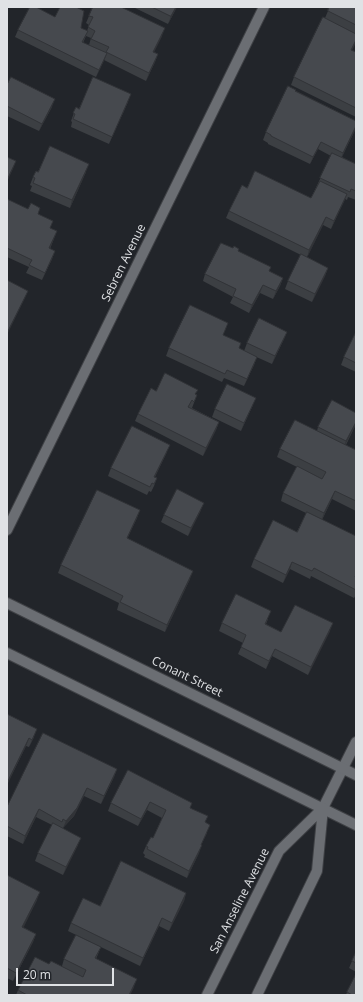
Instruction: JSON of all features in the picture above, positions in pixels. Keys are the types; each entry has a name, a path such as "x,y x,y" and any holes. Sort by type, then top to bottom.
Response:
{"street":[{"name":"Sebren Avenue","path":"7,530 264,7"},
{"name":"Conant Street","path":"7,603 356,775"},
{"path":"7,653 356,825"},
{"name":"San Anseline Avenue","path":"207,995 279,851 323,808 356,742"},
{"name":"San Anseline Avenue","path":"257,995 317,871 323,808"}],"building":[{"path":"30,7 36,7 55,17 60,7 76,7 84,11 81,28 88,31 82,42 107,53 99,70 18,30"},
{"path":"93,7 121,7 165,28 153,52 158,54 149,73 106,52 109,47 91,39 95,31 88,27 93,17 89,16"},
{"path":"152,7 176,7 171,16"},
{"path":"329,7 356,7 356,25 328,11"},
{"path":"323,17 356,34 356,40 351,50 356,52 356,108 294,77"},
{"path":"11,77 55,99 42,124 7,106 7,85"},
{"path":"93,77 131,94 112,137 73,119 75,114 73,113 76,107 79,109"},
{"path":"288,86 296,90 295,91 356,121 356,126 343,153 321,142 313,157 266,132"},
{"path":"50,146 89,164 72,200 33,183 35,178 33,177 36,171 38,172"},
{"path":"332,153 356,164 356,191 351,189 350,192 320,178"},
{"path":"7,157 16,161 7,180"},
{"path":"255,171 311,198 320,181 347,194 334,221 326,217 309,250 229,211 242,185 247,188"},
{"path":"7,199 28,209 31,203 40,208 38,214 53,221 50,228 57,231 49,248 55,251 45,273 29,265 32,260 7,248"},
{"path":"221,243 233,248 234,246 239,249 238,251 271,267 269,271 283,278 276,291 263,285 252,305 233,296 236,289 205,274"},
{"path":"301,254 328,268 315,294 288,281"},
{"path":"7,280 28,291 7,333"},
{"path":"190,305 228,323 223,335 241,343 239,348 257,357 247,379 227,370 225,374 169,348"},
{"path":"259,318 287,332 275,356 247,343"},
{"path":"356,332 356,363 344,357"},
{"path":"165,373 198,390 195,394 197,395 194,402 192,400 188,407 219,422 206,448 138,414 151,388 156,391"},
{"path":"227,384 256,398 244,423 215,409"},
{"path":"332,400 356,413 356,422 346,441 318,427"},
{"path":"295,420 356,450 356,501 335,491 324,513 283,493 297,466 322,479 326,472 280,449"},
{"path":"132,426 170,445 154,477 157,478 154,484 152,483 150,487 111,468"},
{"path":"177,489 204,503 191,528 164,515"},
{"path":"97,490 140,510 127,538 193,571 167,625 120,602 123,596 61,565"},
{"path":"307,512 356,536 356,590 314,568 312,571 292,562 286,575 254,559 273,520 297,532"},
{"path":"236,594 271,611 265,624 281,632 295,605 333,623 311,667 275,649 269,661 241,647 246,635 222,623"},
{"path":"7,714 37,729 32,740 29,738 7,783"},
{"path":"43,733 117,769 104,796 87,788 77,808 66,821 63,819 62,822 39,809 25,836 7,826 7,807"},
{"path":"128,770 192,803 190,808 208,816 205,822 210,825 189,871 147,849 148,847 146,846 151,837 153,838 166,810 150,802 141,819 111,803"},
{"path":"53,823 81,838 66,867 38,853"},
{"path":"121,861 186,893 172,923 162,918 143,958 71,923 83,898 100,906"},
{"path":"7,875 40,892 22,927 36,934 16,973 7,968"},
{"path":"76,935 101,947 95,958 137,979 129,995 27,995 18,990 35,957 49,964 51,961 83,977 86,970 64,959"},
{"path":"356,952 356,963 352,961"},
{"path":"356,974 356,995 352,995 347,992"}]}
